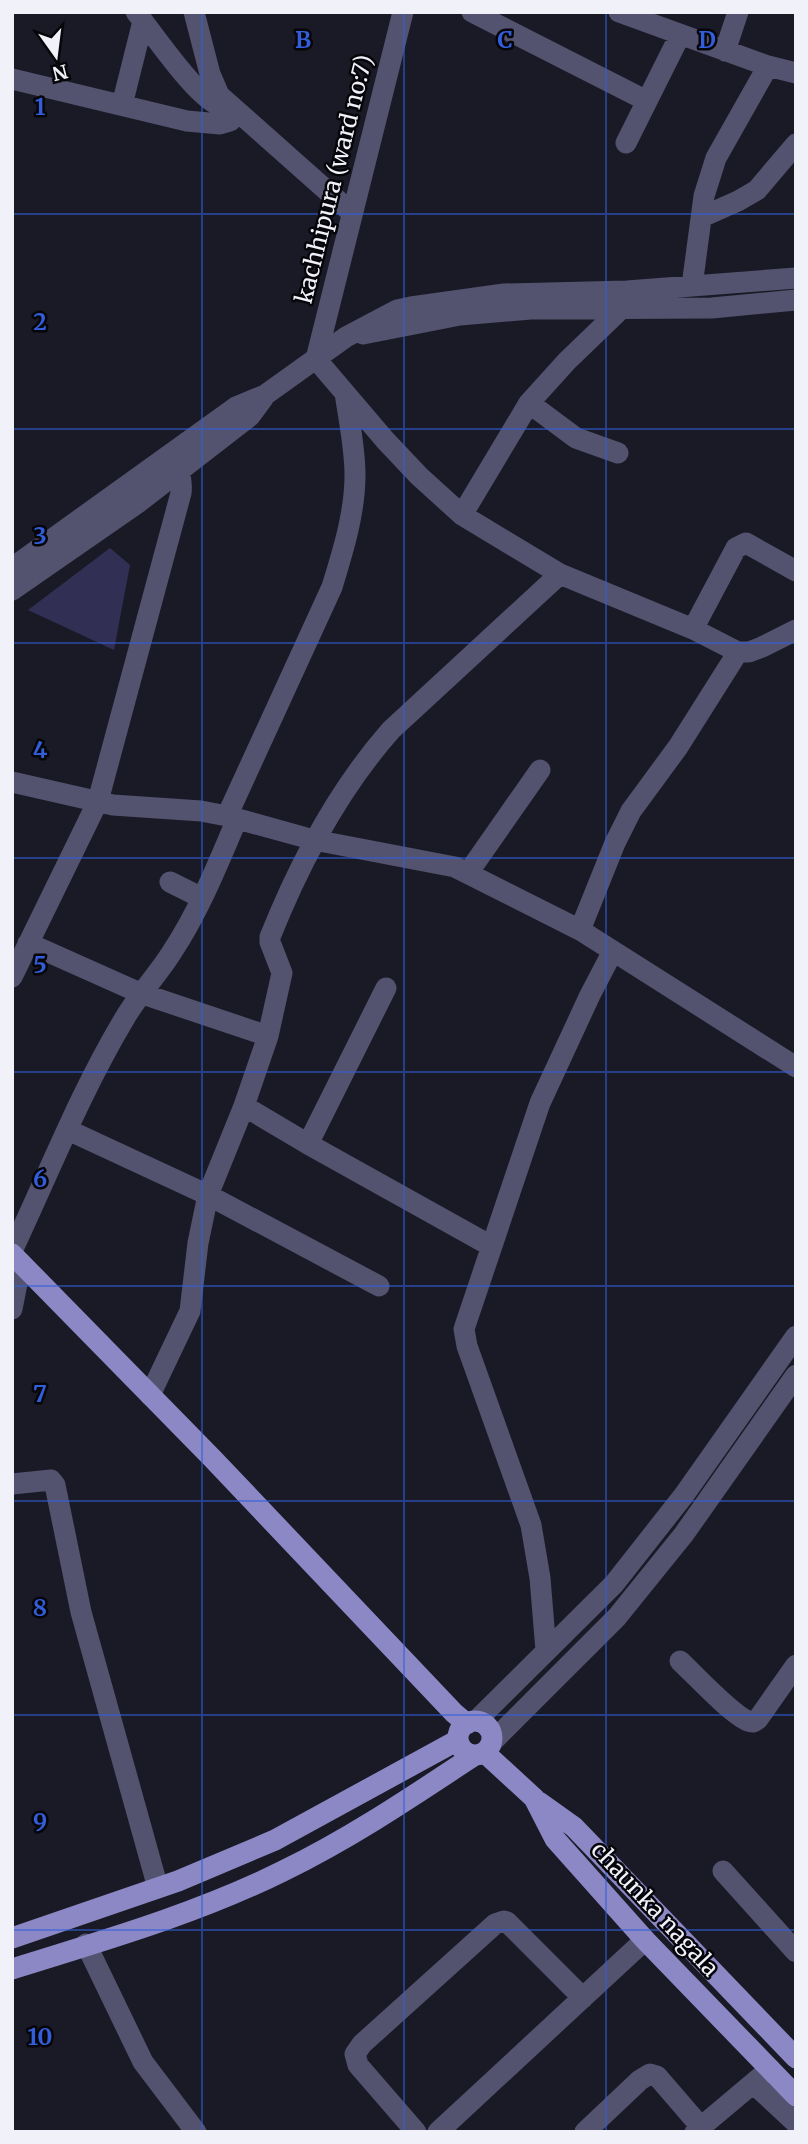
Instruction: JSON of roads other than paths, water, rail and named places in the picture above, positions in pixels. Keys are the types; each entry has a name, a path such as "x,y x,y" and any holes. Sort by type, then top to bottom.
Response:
{"main road":[{"path":"15,1256 454,1713 467,1728 466,1752 484,1749"},
{"path":"12,1938 158,1888 275,1840 467,1728 489,1728 484,1749 372,1823 283,1872 186,1913 12,1969"},
{"name":"chaunka nagala","path":"484,1749 534,1798 555,1839 645,1940 796,2096"},
{"path":"534,1798 574,1827 794,2052"}],"street":[{"path":"194,12 214,86 235,110 352,213"},
{"name":"kachhipura (ward no:7)","path":"316,359 403,12"},
{"path":"472,12 647,101"},
{"path":"725,51 738,12"},
{"path":"629,14 725,51 796,73"},
{"path":"139,17 209,101 235,110"},
{"path":"122,105 139,17"},
{"path":"626,144 680,35"},
{"path":"692,286 704,196 716,158 768,66"},
{"path":"12,79 210,125 225,123 235,110"},
{"path":"702,217 757,190 796,144"},
{"path":"12,590 128,510 236,407 265,395 346,337 460,316 624,299 692,286 796,278"},
{"path":"624,299 712,308 796,300"},
{"path":"462,515 508,433 529,403 624,299"},
{"path":"316,359 419,476 462,515 560,573 693,629 738,652 749,652 796,630"},
{"path":"12,1309 15,1256 68,1130 122,1023 140,993 172,953 202,898 232,817 332,587 350,521 355,475 345,393"},
{"path":"529,403 576,438 618,453"},
{"path":"12,568 174,464"},
{"path":"12,977 98,802 181,494 182,479 174,464"},
{"path":"693,629 728,562 741,544 746,543 796,571"},
{"path":"150,1395 190,1311 198,1243 208,1195 244,1106 268,1036 282,973 270,937 314,840 369,755 391,730 560,573"},
{"path":"580,930 631,811 678,747 738,652"},
{"path":"468,873 540,770"},
{"path":"12,782 113,805 201,811 314,840 446,865 468,873 580,930 796,1067"},
{"path":"170,882 202,898"},
{"path":"28,943 140,993 268,1036"},
{"path":"546,1651 540,1578 531,1525 464,1334 465,1322 540,1103 613,951"},
{"path":"308,1144 386,988"},
{"path":"244,1106 491,1246"},
{"path":"68,1130 208,1195 379,1286"},
{"path":"467,1728 614,1584 684,1495 796,1336"},
{"path":"484,1749 617,1617 684,1534 796,1375"},
{"path":"12,1484 51,1480 58,1492 81,1612 158,1888"},
{"path":"680,1661 722,1700 753,1722 758,1719 796,1665"},
{"path":"723,1871 796,1952"},
{"path":"416,2132 358,2065 355,2054 362,2044 495,1924 507,1922 583,1998"},
{"path":"438,2132 645,1940"},
{"path":"86,1944 144,2062 196,2132"},
{"path":"585,2132 640,2080 650,2074 657,2076 698,2129 770,2069"},
{"path":"754,2084 796,2123"}]}
